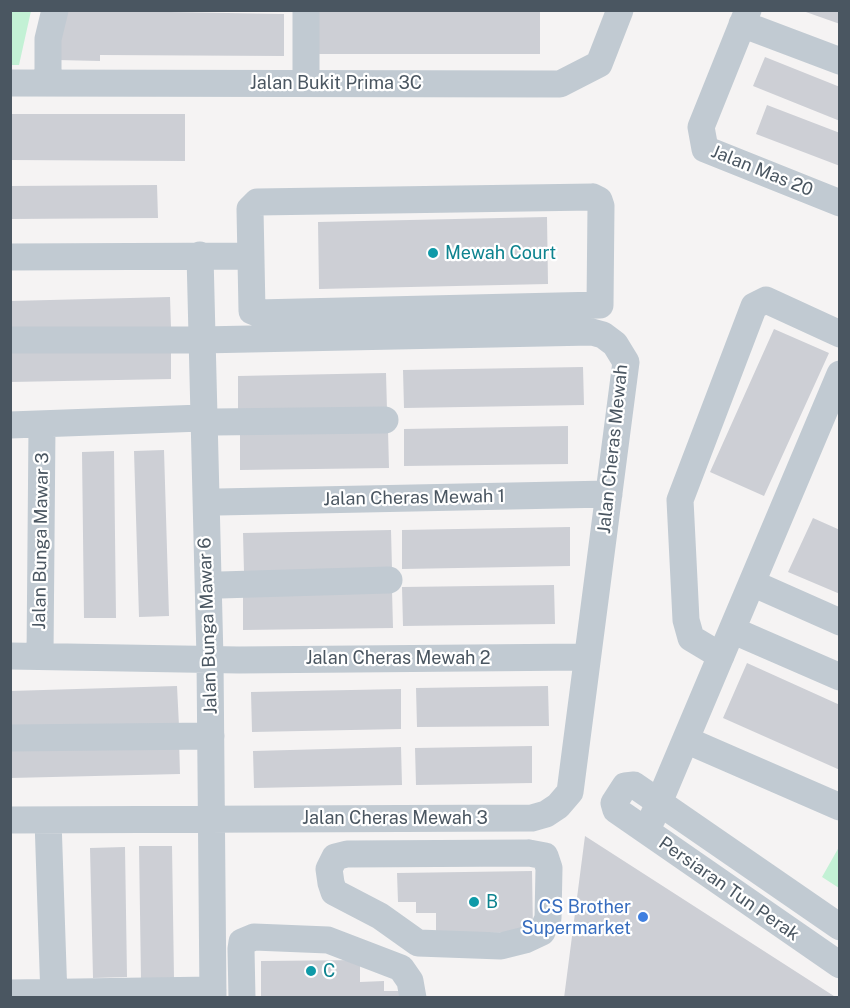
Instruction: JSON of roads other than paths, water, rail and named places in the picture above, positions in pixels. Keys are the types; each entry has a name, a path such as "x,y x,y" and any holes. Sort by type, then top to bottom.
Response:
{"street":[{"path":"48,83 48,39 55,10"},
{"path":"306,10 306,83"},
{"name":"Jalan Bukit Prima 3C","path":"10,83 560,84 599,64 620,10"},
{"path":"745,17 840,61"},
{"name":"Jalan Mas 20","path":"745,17 701,127 705,149 840,202"},
{"path":"593,197 599,200 601,206 602,299 600,305 592,306 257,313 252,310 250,303 250,256 250,209 257,202 593,197"},
{"name":"Jalan Bunga Mawar 6","path":"200,255 201,340 208,420 213,994"},
{"path":"10,257 250,256"},
{"path":"722,656 691,638 686,620 680,500 753,306 766,300 840,334"},
{"name":"Jalan Cheras Mewah","path":"201,340 592,332 603,335 615,345 626,362 585,657 570,792"},
{"path":"10,340 201,340"},
{"path":"646,831 616,810 614,803 629,784 659,804 840,374"},
{"path":"10,425 42,426 208,420 385,420"},
{"name":"Jalan Bunga Mawar 3","path":"40,656 42,426"},
{"name":"Jalan Cheras Mewah 1","path":"218,502 609,494"},
{"path":"220,585 389,580"},
{"path":"752,583 840,622"},
{"path":"732,630 840,676"},
{"name":"Jalan Cheras Mewah 2","path":"10,656 210,659 585,657"},
{"path":"10,738 211,736"},
{"path":"686,740 840,807"},
{"name":"Jalan Cheras Mewah 3","path":"10,820 532,818 546,814 558,806 570,792"},
{"name":"Persiaran Tun Perak","path":"840,927 659,804 646,831 840,965"},
{"path":"48,820 54,995"},
{"path":"530,853 545,856 549,868 548,918 542,932 525,940 501,946 418,943 380,916 334,892 329,869 335,857 358,854 530,853"},
{"path":"242,998 240,949 242,942 254,937 328,940 401,968 410,981 412,998"},
{"path":"401,968 418,943"},
{"path":"10,993 213,994"}],"place":[{"name":"Mewah Court","path":"433,253"},
{"name":"B","path":"474,902"},
{"name":"CS Brother Supermarket","path":"643,917"},
{"name":"C","path":"311,971"}]}
